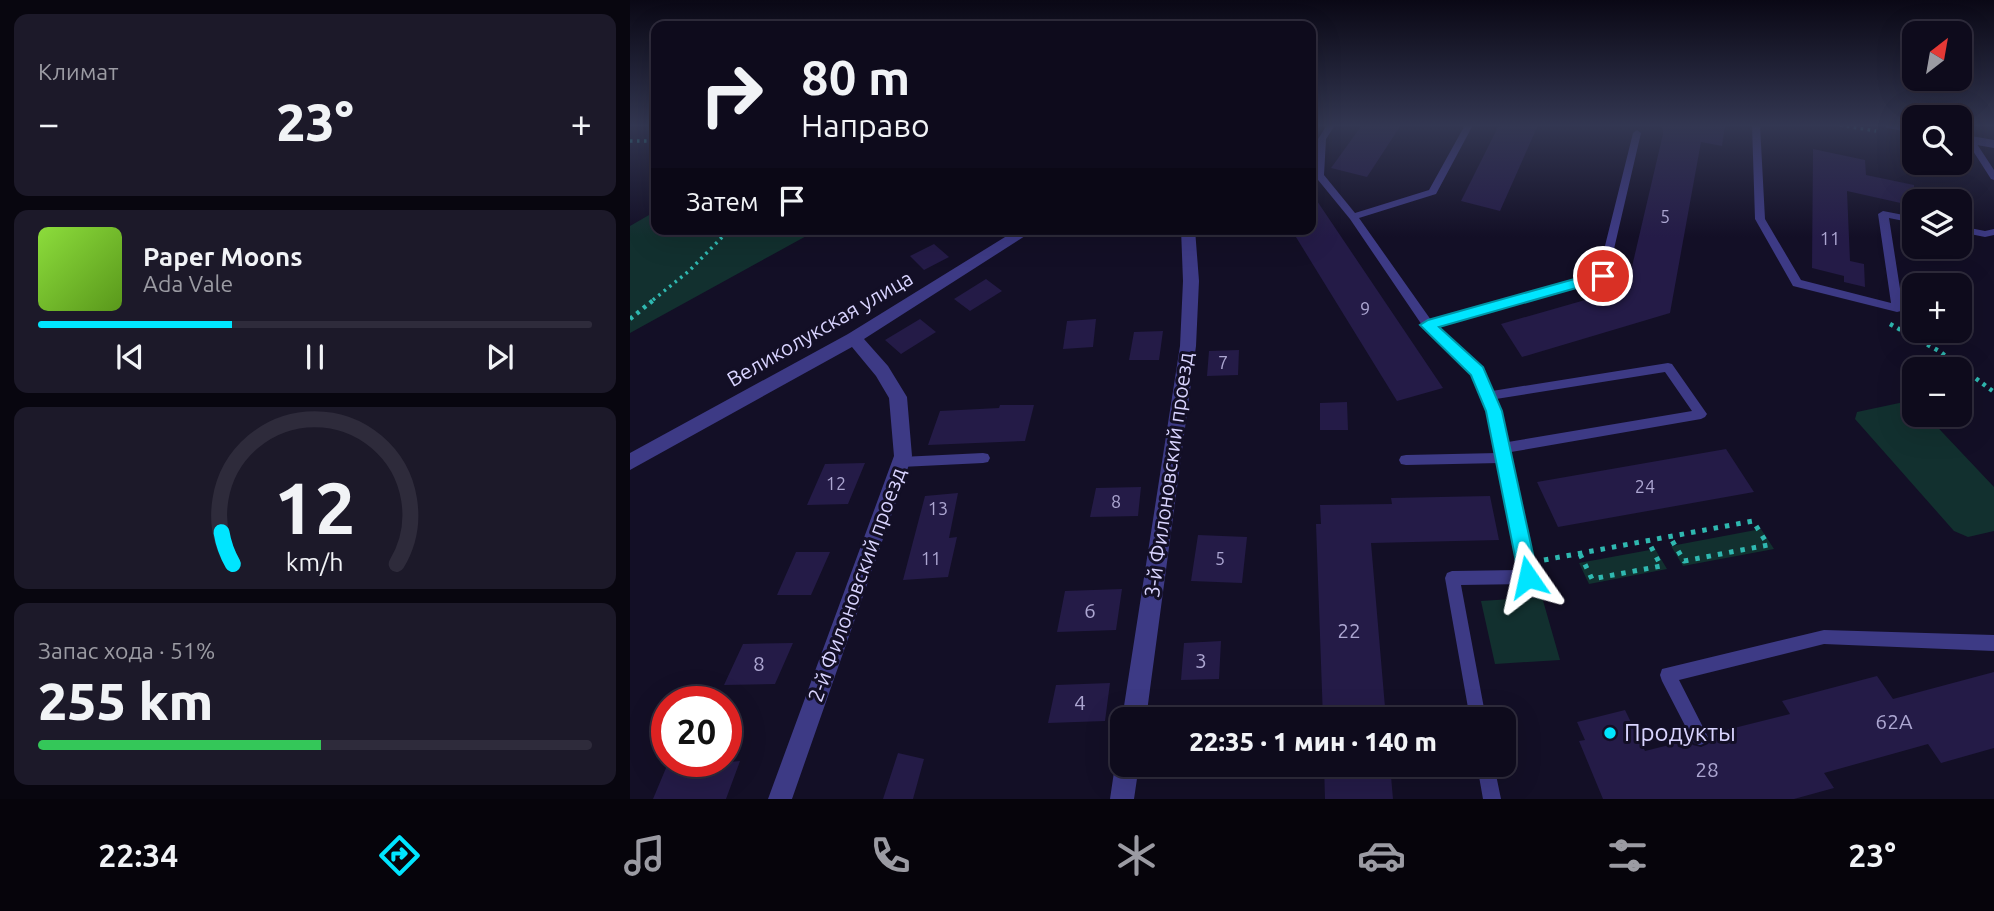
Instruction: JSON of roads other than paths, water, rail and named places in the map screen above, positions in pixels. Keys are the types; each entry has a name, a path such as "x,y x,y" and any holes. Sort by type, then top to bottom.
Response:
{"street":[{"name":"Великолукская улица","path":"630,462 854,338 1018,235"},
{"name":"3-й Филоновский проезд","path":"1136,707 1188,346 1191,281 1188,235"},
{"name":"2-й Филоновский проезд","path":"780,799 903,456 898,397 882,371 854,338"},
{"path":"1122,799 1125,777"}],"lane":[{"path":"1318,162 1319,176 1353,218 1428,325 1478,371 1488,396 1504,453 1528,577 1451,578 1476,707"},
{"path":"1353,218 1433,192 1449,162"},
{"path":"1428,325 1603,276 1630,162"},
{"path":"1758,162 1760,219 1797,283 1897,308 1882,214 1902,218"},
{"path":"1983,162 1994,177"},
{"path":"1972,231 1985,234 1994,232"},
{"path":"1406,460 1504,453 1701,414 1668,367 1488,396"},
{"path":"901,462 983,458"},
{"path":"1700,737 1668,676 1824,637 1994,643"},
{"path":"1488,777 1492,799"}],"place":[{"name":"Продукты","path":"1610,733"}]}
